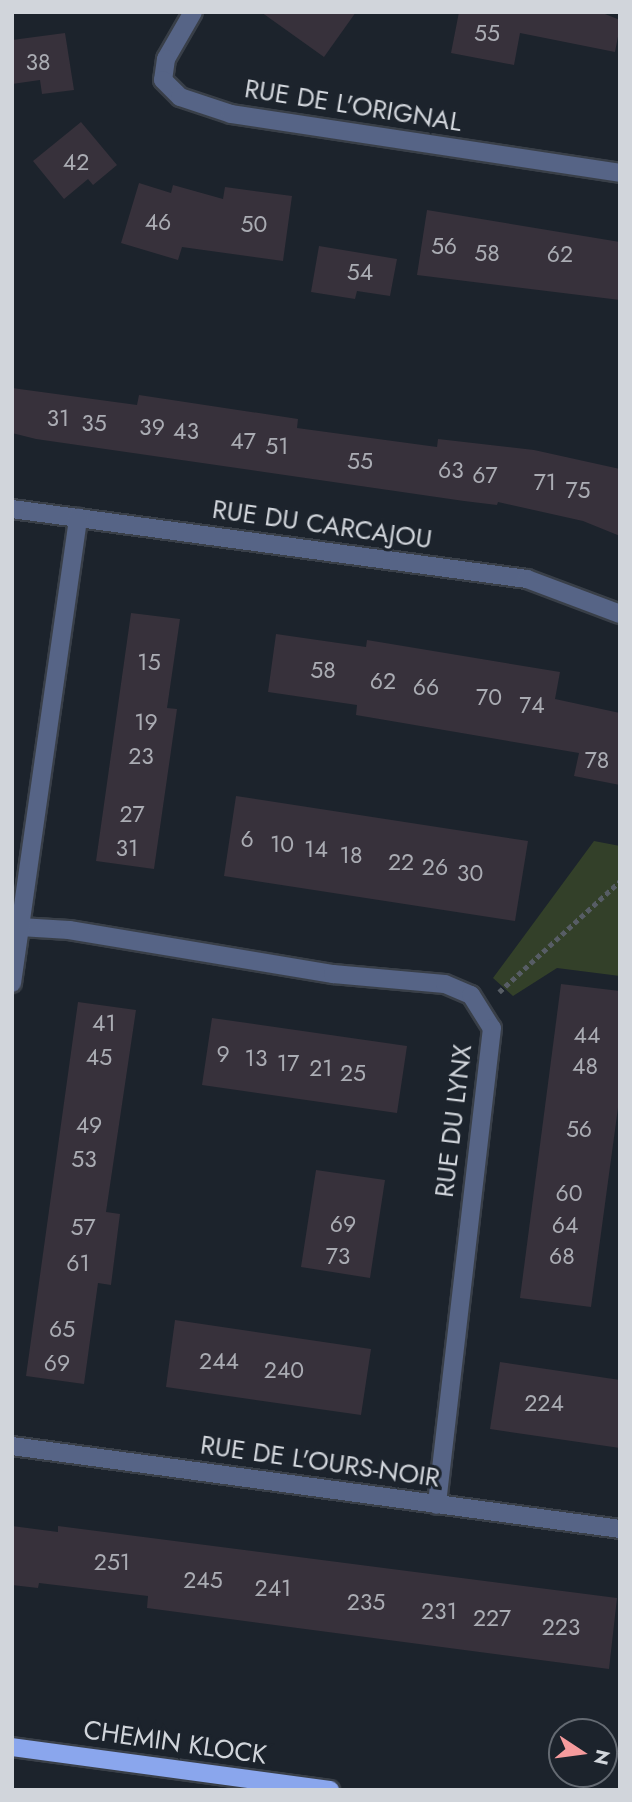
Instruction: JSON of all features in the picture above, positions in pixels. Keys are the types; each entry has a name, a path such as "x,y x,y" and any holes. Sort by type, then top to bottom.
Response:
{"main road":[{"name":"CHEMIN KLOCK","path":"12,1747 330,1790"}],"street":[{"name":"RUE DE L'ORIGNAL","path":"193,12 166,59 163,80 180,97 230,114 620,173"},
{"name":"RUE DU CARCAJOU","path":"12,509 527,579 620,614"},
{"path":"12,983 78,518"},
{"name":"RUE DU LYNX","path":"20,927 69,930 333,974 445,984 471,995 492,1028 437,1505"},
{"name":"RUE DE L'OURS-NOIR","path":"12,1446 620,1529"}],"path":[{"path":"480,1010 620,881"}],"green space":[{"path":"594,841 620,846 620,976 557,968 513,996 493,978"}],"building":[{"path":"261,12 356,12 324,57"},
{"path":"459,12 600,12 620,20 620,26 615,52 520,33 514,65 451,53"},
{"path":"65,33 74,90 42,94 40,80 12,84 12,40"},
{"path":"81,122 117,165 93,185 88,179 64,199 33,161"},
{"path":"139,183 171,193 173,185 223,199 225,187 292,196 283,261 182,247 178,260 121,243"},
{"path":"427,210 620,242 620,300 417,275"},
{"path":"319,246 397,259 390,296 357,291 355,299 311,292"},
{"path":"12,388 137,405 139,395 298,419 297,428 437,447 438,439 534,450 620,469 620,536 583,521 498,502 497,505 464,501 36,439 12,433"},
{"path":"131,613 180,619 167,708 177,709 154,869 96,861"},
{"path":"276,634 366,647 367,640 560,672 555,699 620,713 620,785 574,776 579,753 356,715 357,705 268,692"},
{"path":"236,796 528,841 515,921 224,876"},
{"path":"561,984 620,991 620,1093 591,1307 520,1298"},
{"path":"78,1002 136,1010 106,1212 120,1214 111,1285 98,1283 84,1384 26,1376"},
{"path":"212,1018 407,1046 397,1113 202,1085"},
{"path":"316,1170 385,1180 370,1278 301,1267"},
{"path":"175,1320 371,1349 361,1415 166,1387"},
{"path":"500,1362 620,1380 620,1448 490,1429"},
{"path":"12,1526 58,1532 58,1526 617,1598 609,1669 147,1608 148,1596 39,1583 38,1588 12,1585"}]}
